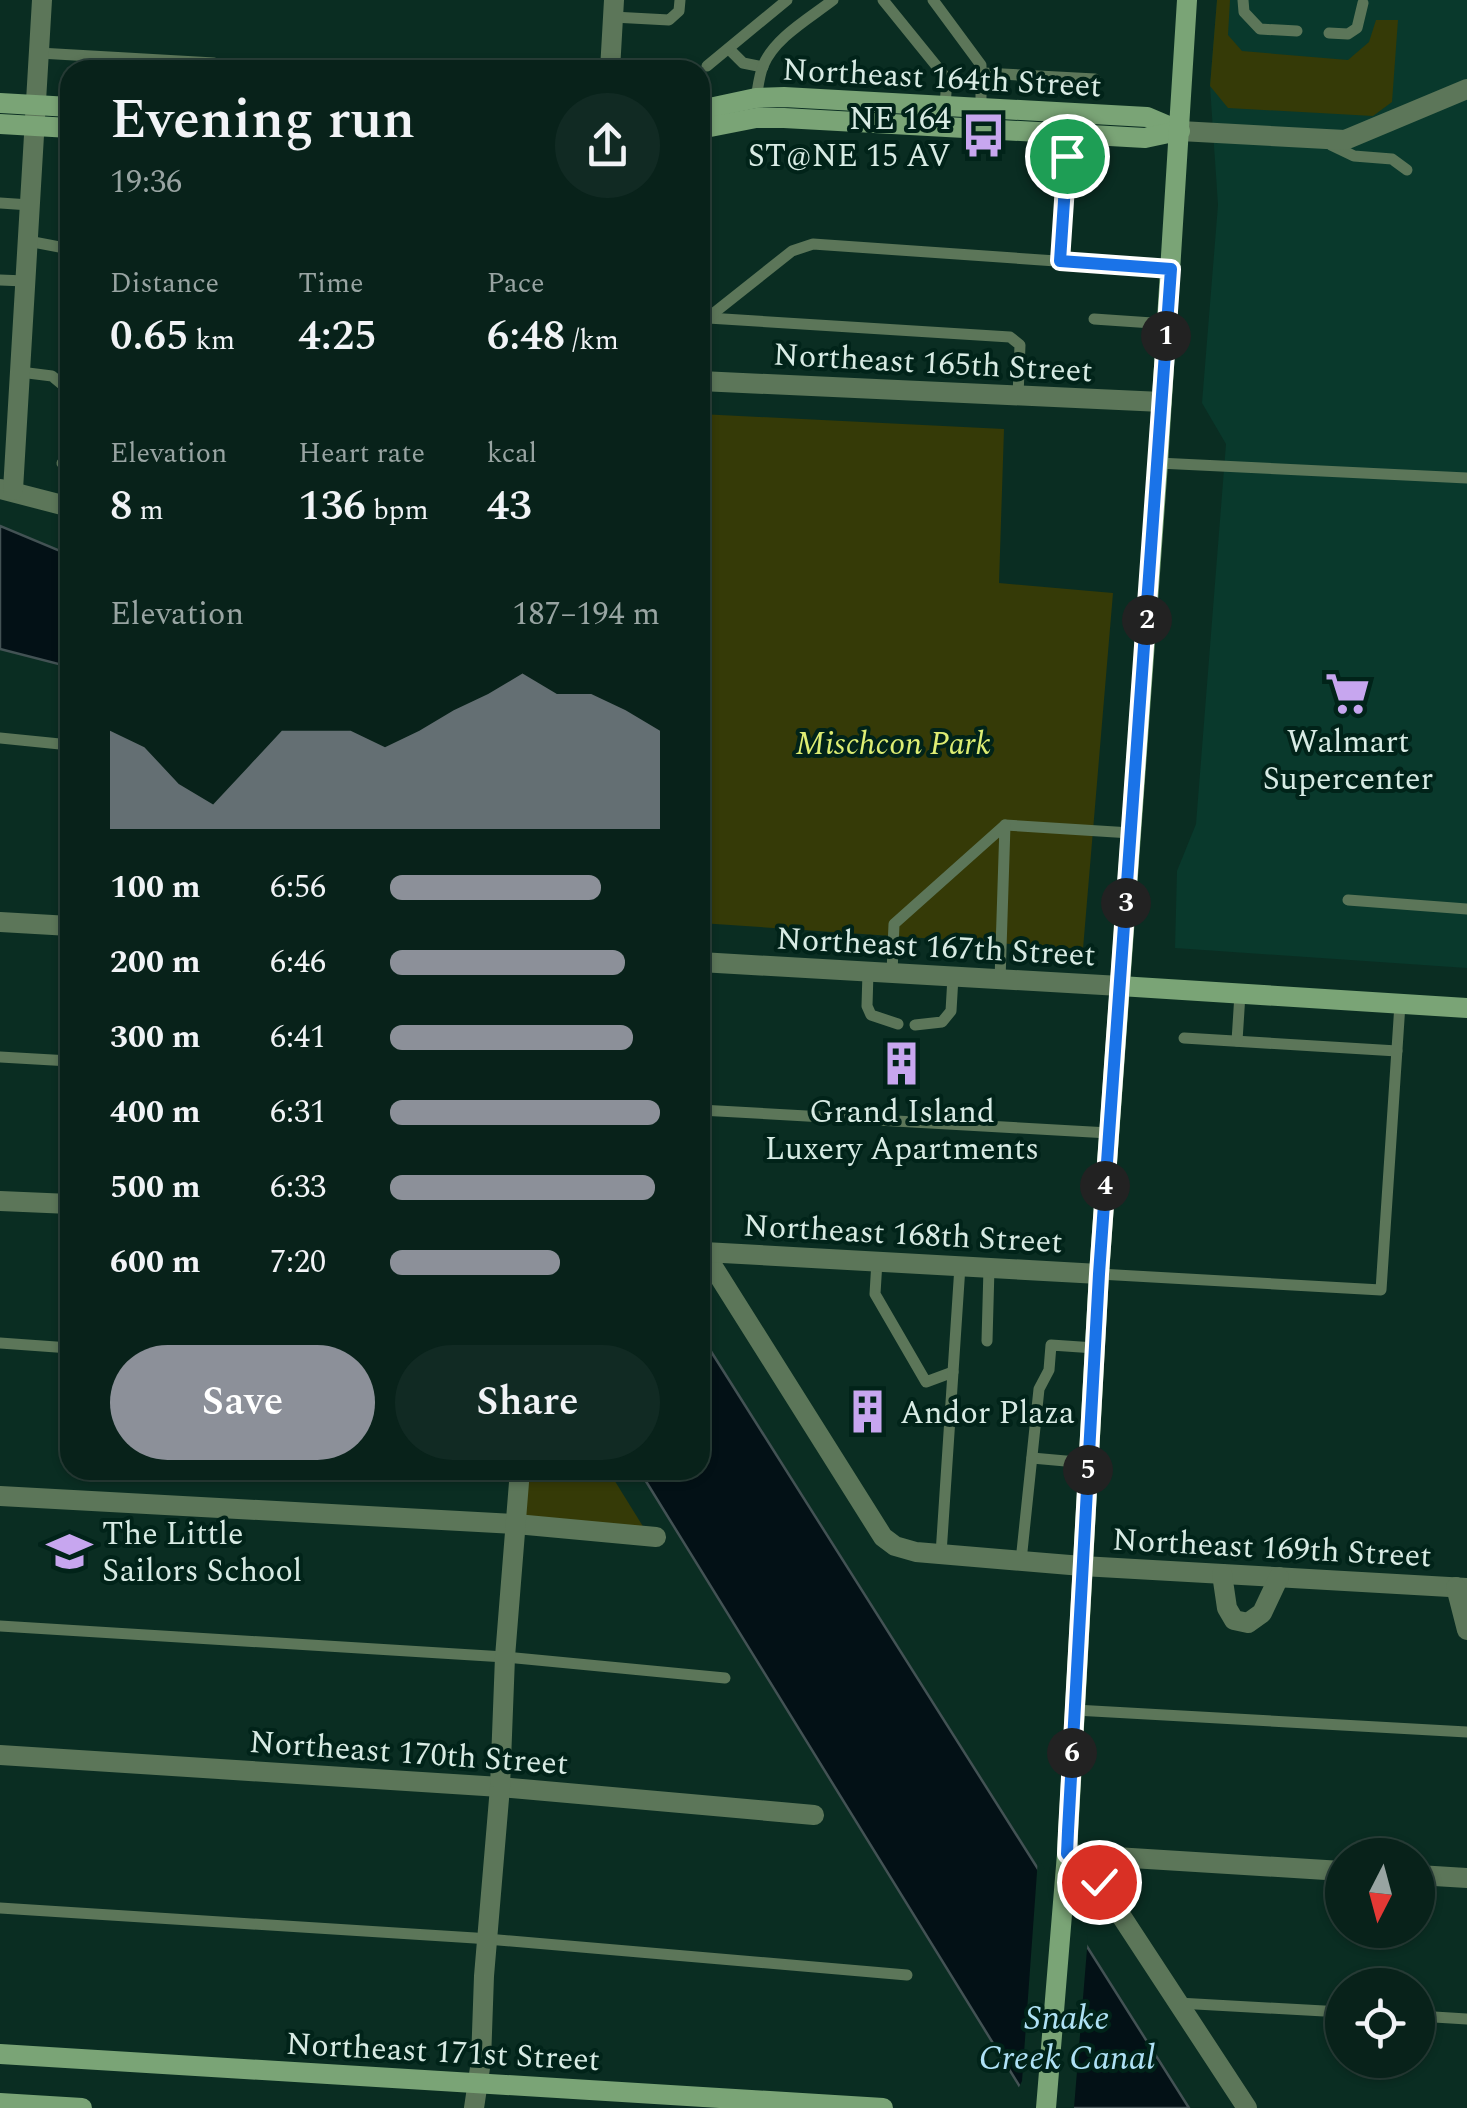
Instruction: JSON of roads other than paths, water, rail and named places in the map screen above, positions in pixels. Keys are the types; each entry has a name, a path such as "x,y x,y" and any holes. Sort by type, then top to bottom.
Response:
{"street":[{"path":"42,0 20,372 6,490 60,504"},
{"path":"1046,2108 1066,1877 1099,1274 1187,0"},
{"path":"611,60 614,8"},
{"name":"Northeast 164th Street","path":"710,127 756,118 784,118 1145,138 1180,131 1345,140 1467,90"},
{"name":"Northeast 164th Street","path":"710,108 756,98 945,106 1146,117 1180,131"},
{"path":"0,103 60,124"},
{"path":"0,124 60,110"},
{"name":"Northeast 165th Street","path":"710,381 1162,402"},
{"path":"0,922 60,925"},
{"name":"Northeast 167th Street","path":"710,963 1467,1008"},
{"path":"0,1201 60,1204"},
{"name":"Northeast 168th Street","path":"710,1250 1099,1274"},
{"name":"Northeast 169th Street","path":"710,1262 883,1536 895,1546 941,1554 1082,1566 1462,1588"},
{"path":"474,2108 481,2060 500,1787 504,1657 519,1480"},
{"path":"0,1496 516,1524 656,1537"},
{"path":"1222,1574 1227,1608 1234,1620 1248,1623 1262,1613 1278,1577"},
{"path":"1462,1588 1467,1630"},
{"name":"Northeast 170th Street","path":"0,1755 500,1787 814,1815"},
{"path":"1067,1854 1325,1870"},
{"path":"1067,1854 1099,1882 1247,2108"},
{"path":"1435,1877 1467,1878"},
{"name":"Northeast 171st Street","path":"0,2054 882,2108"},
{"path":"0,2103 82,2108"}],"lane":[{"path":"614,8 670,20 679,11 680,0"},
{"path":"710,64 788,0"},
{"path":"756,98 763,66 779,43 833,0"},
{"path":"883,0 947,79 945,106"},
{"path":"933,0 977,56 983,73 981,108"},
{"path":"1243,0 1244,12 1260,29 1296,31"},
{"path":"1329,33 1348,34 1357,28 1363,3"},
{"path":"728,49 743,63 763,66"},
{"path":"39,53 162,60"},
{"path":"983,73 1095,79"},
{"path":"1060,261 1068,134"},
{"path":"1318,139 1354,156 1392,159 1407,170"},
{"path":"0,204 30,205"},
{"path":"28,240 60,248"},
{"path":"710,316 792,250 813,244 1171,269"},
{"path":"0,280 25,281"},
{"path":"1094,319 1167,324"},
{"path":"710,321 1010,337 1020,346 1018,396"},
{"path":"20,372 52,376 60,383"},
{"path":"1158,463 1467,478"},
{"path":"0,738 60,744"},
{"path":"892,973 894,924 1006,825 1131,833"},
{"path":"1000,980 1006,825"},
{"path":"1348,900 1467,908"},
{"path":"868,972 866,1006 871,1016 898,1024"},
{"path":"915,1024 942,1022 951,1011 953,977"},
{"path":"1237,1041 1240,994"},
{"path":"1099,1274 1380,1290 1400,1004"},
{"path":"1184,1038 1397,1052"},
{"path":"0,1057 60,1061"},
{"path":"710,1111 1109,1134"},
{"path":"877,1261 875,1294 926,1382 953,1372"},
{"path":"941,1554 960,1266"},
{"path":"987,1342 989,1268"},
{"path":"0,1344 60,1347"},
{"path":"1021,1561 1039,1389 1049,1370 1051,1345 1095,1348"},
{"path":"1032,1458 1088,1463"},
{"path":"0,1626 504,1657 725,1678"},
{"path":"1075,1710 1467,1732"},
{"path":"0,1908 488,1940 908,1976"},
{"path":"1178,2002 1325,2011"},
{"path":"1435,2017 1467,2018"}],"water":[{"path":"0,526 60,551 60,664 0,649"},
{"name":"Snake Creek Canal","path":"710,1350 1189,2108 1033,2108 645,1480 710,1480"}],"place":[{"name":"NE 164 ST@NE 15 AV","path":"984,136"},
{"name":"Walmart Supercenter","path":"1348,693"},
{"name":"Grand Island Luxery Apartments","path":"902,1063"},
{"name":"Andor Plaza","path":"867,1412"},
{"name":"The Little Sailors School","path":"69,1551"}],"park label":[{"name":"Mischcon Park","path":"893,743"}]}
